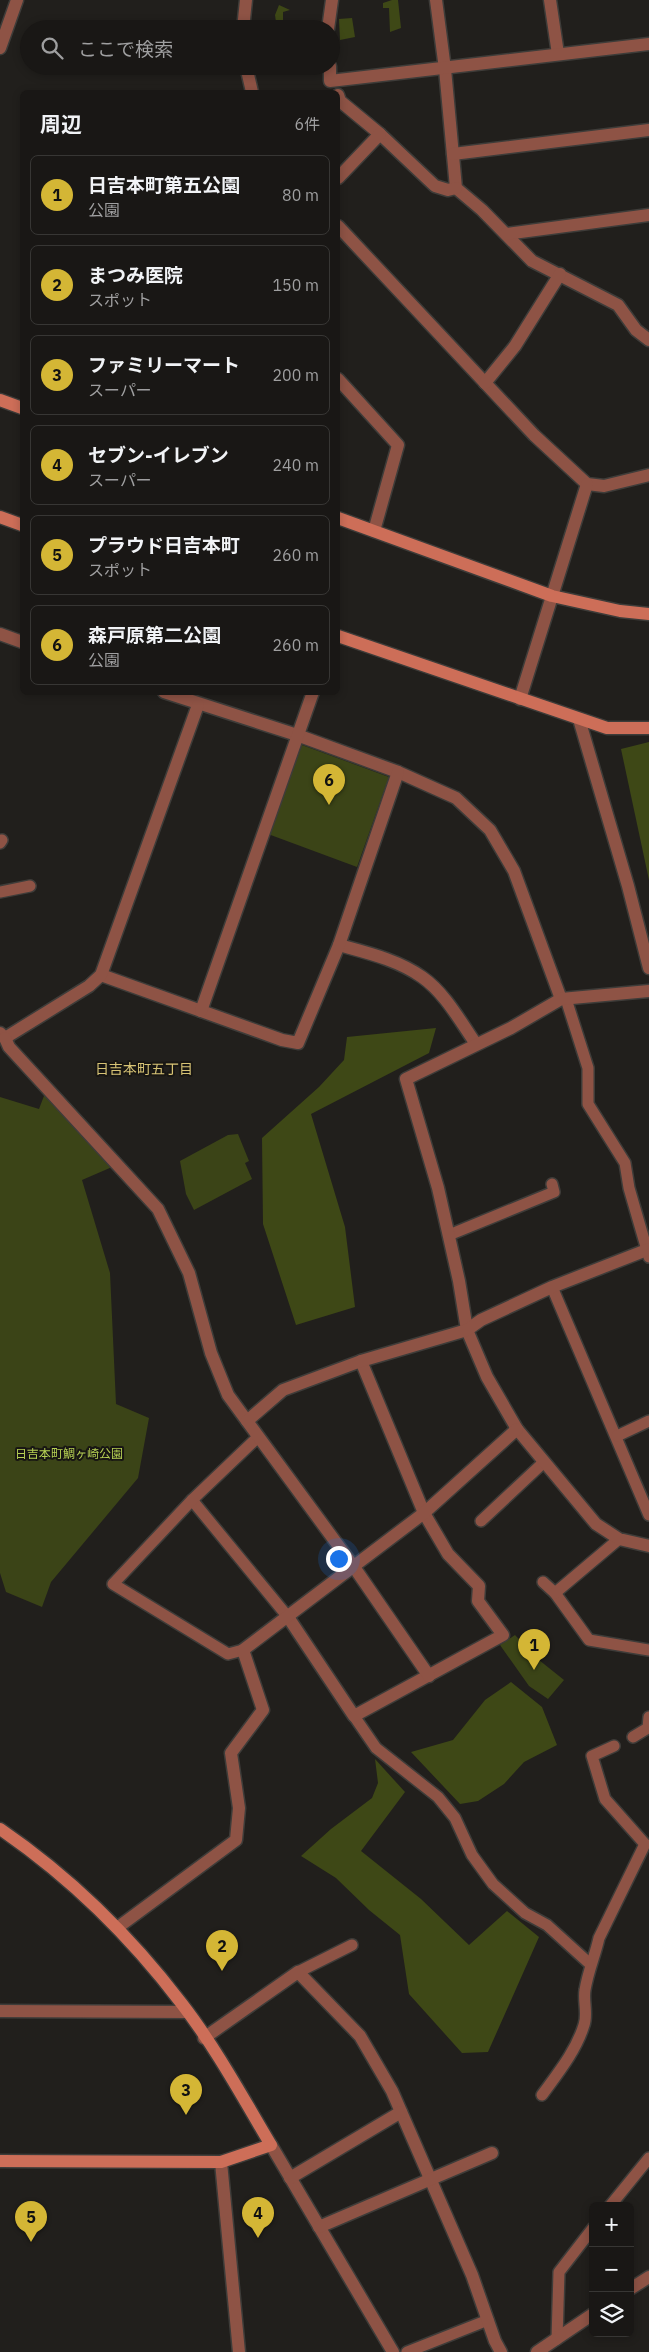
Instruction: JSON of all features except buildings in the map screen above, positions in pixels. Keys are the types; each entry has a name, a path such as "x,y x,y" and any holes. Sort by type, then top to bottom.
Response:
{"street":[{"path":"0,48 16,0"},
{"path":"244,20 246,0"},
{"path":"329,20 332,0"},
{"path":"436,0 445,69 456,188 532,260 618,306 636,330 649,340"},
{"path":"550,0 558,54"},
{"path":"332,75 335,90 445,69 649,44"},
{"path":"248,75 252,90"},
{"path":"340,100 380,134 434,186 448,190 456,188"},
{"path":"453,154 649,130"},
{"path":"340,176 380,134"},
{"path":"506,234 649,216"},
{"path":"340,228 534,435 587,484 604,486 649,475"},
{"path":"485,383 515,346 560,274"},
{"path":"340,381 398,445 374,531"},
{"path":"0,400 20,407"},
{"path":"520,699 587,484"},
{"path":"0,517 20,524"},
{"path":"340,519 552,596 620,611 649,614"},
{"path":"0,634 20,641"},
{"path":"340,637 607,728 649,728"},
{"path":"172,695 198,705 297,735 398,772 456,798 490,830 514,871 563,999"},
{"path":"202,1011 312,695"},
{"path":"198,705 101,975 89,986 2,1035 9,1047 158,1209 189,1273 210,1353 228,1395 354,1567 430,1676"},
{"path":"580,719 628,886 649,968"},
{"path":"101,975 282,1040 298,1043 339,945 398,772"},
{"path":"339,945 397,963 424,978 445,999 476,1044"},
{"path":"649,991 563,999 511,1028 406,1079 438,1188 467,1330 486,1376 517,1429 596,1524 618,1539 649,1546"},
{"path":"247,1421 283,1390 361,1361 467,1330 481,1320 552,1287 648,1252"},
{"path":"288,1617 354,1716 503,1635 478,1601 479,1586 448,1554 424,1513 361,1361"},
{"path":"117,1928 236,1840 239,1808 231,1753 263,1710 243,1650 424,1513 517,1429"},
{"path":"0,1830 22,1844 80,1892 132,1942 187,2012 271,2145 393,2352"},
{"path":"204,2038 298,1972 360,2036 392,2091 472,2275 501,2352"},
{"path":"0,2012 187,2012"},
{"path":"290,2178 400,2112"},
{"path":"0,2161 221,2162 271,2145"},
{"path":"319,2227 492,2153"},
{"path":"221,2162 238,2352"},
{"path":"634,2286 649,2277"},
{"path":"537,2352 589,2317"}],"lane":[{"path":"0,892 30,886"},
{"path":"563,999 588,1068 588,1104 625,1163 629,1188 648,1252"},
{"path":"449,1235 554,1192 552,1184"},
{"path":"552,1287 617,1436 649,1516"},
{"path":"617,1436 649,1421"},
{"path":"243,1650 228,1654 113,1584 192,1500 258,1437"},
{"path":"481,1521 544,1462"},
{"path":"192,1500 288,1617"},
{"path":"555,1593 618,1539"},
{"path":"543,1582 555,1593 589,1640 649,1650"},
{"path":"354,1716 376,1748 438,1797 455,1818 472,1855 493,1884 525,1913 547,1925 590,1964"},
{"path":"633,1737 648,1728 649,1716"},
{"path":"542,2095 570,2056 585,2023 585,1993 590,1964 596,1954 599,1938 646,1844 605,1799 592,1756 614,1746"},
{"path":"298,1972 352,1945"},
{"path":"613,2202 649,2158"},
{"path":"557,2338 559,2272 589,2233"},
{"path":"406,2352 488,2320"}],"green space":[{"path":"398,0 401,28 390,32 389,8 383,8 383,3"},
{"path":"279,5 290,10 283,12 283,20 276,20 275,15"},
{"path":"352,18 355,37 340,40 339,19"},
{"path":"649,742 649,880 621,749"},
{"path":"302,745 389,777 357,867 268,834"},
{"path":"436,1028 429,1053 311,1114 345,1227 355,1307 296,1325 263,1224 262,1138 319,1087 344,1060 347,1037"},
{"name":"日吉本町鯛ヶ崎公園","path":"47,1088 119,1164 82,1180 110,1273 116,1404 149,1418 138,1478 51,1582 42,1607 6,1592 0,1573 0,1097 39,1109"},
{"path":"238,1134 249,1161 245,1163 252,1179 194,1210 186,1194 180,1161 228,1135"},
{"path":"515,1635 539,1660 564,1680 548,1699 529,1686 500,1645"},
{"path":"511,1682 542,1707 557,1745 524,1762 504,1784 478,1801 460,1804 411,1752 453,1740 485,1700"},
{"path":"375,1759 405,1792 361,1851 421,1899 469,1945 507,1911 539,1937 488,2052 462,2053 409,1994 400,1935 369,1910 336,1878 301,1856 331,1829 372,1798 378,1783"}],"place":[{"name":"森戸原第二公園","path":"329,805"},
{"name":"日吉本町第五公園","path":"534,1670"},
{"name":"まつみ医院","path":"222,1971"},
{"name":"ファミリーマート","path":"186,2115"},
{"name":"セブン-イレブン","path":"258,2238"},
{"name":"プラウド日吉本町","path":"31,2242"}],"district":[{"name":"日吉本町五丁目","path":"144,1069"}]}
